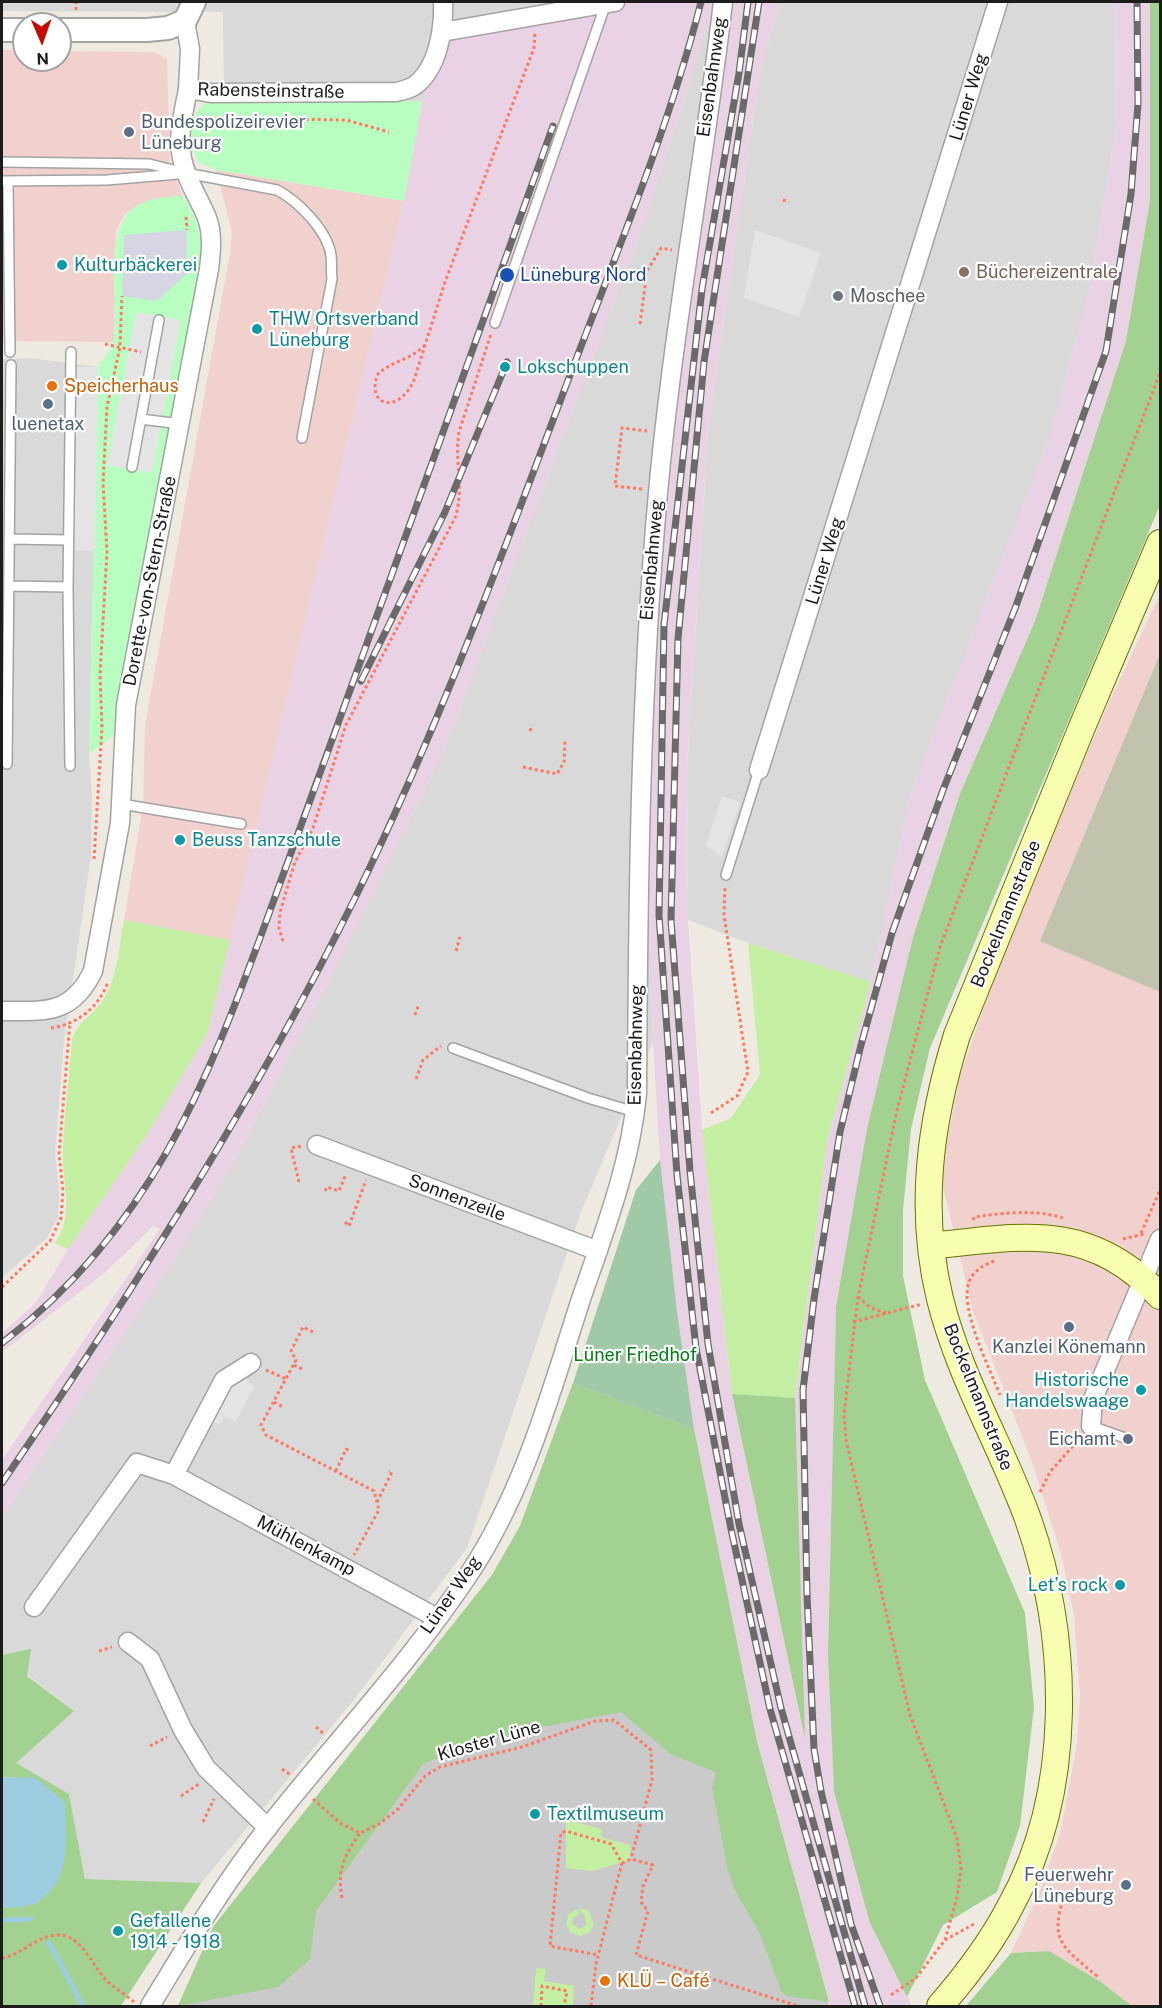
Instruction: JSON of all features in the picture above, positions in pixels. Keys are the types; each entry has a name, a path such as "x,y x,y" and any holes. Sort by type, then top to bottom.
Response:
{"main road":[{"name":"Bockelmannstraße","path":"940,2007 985,1948 1012,1904 1029,1864 1054,1772 1059,1703 1057,1634 1044,1572 1027,1518 964,1373 940,1299 931,1246 927,1191 932,1135 943,1080 957,1035 1082,727 1161,543"},
{"path":"931,1246 1016,1238 1057,1238 1080,1243 1104,1253 1152,1287"}],"street":[{"path":"443,2 442,32 609,2"},
{"name":"Eisenbahnweg","path":"635,1117 641,764 648,607 664,433 723,2"},
{"name":"Lüner Weg","path":"759,770 998,2"},
{"name":"Rabensteinstraße","path":"190,11 188,89 211,93 396,92 413,87 424,76 442,32"},
{"name":"Rabensteinstraße","path":"72,30 168,28 190,11"},
{"name":"Dorette-von-Stern-Straße","path":"73,1000 85,988 93,971 121,804 126,705 211,254 207,219 181,157 182,121 188,89"},
{"path":"2,1011 39,1011 59,1008 73,1000"},
{"name":"Lüner Weg","path":"150,2007 204,1916 268,1828 437,1618 470,1573 498,1524 524,1469 598,1251 632,1140 635,1117"},
{"name":"Sonnenzeile","path":"317,1145 598,1251"},
{"path":"1091,1426 1093,1399 1152,1287 1161,1239"},
{"path":"174,1475 224,1380 251,1363"},
{"name":"Mühlenkamp","path":"34,1607 137,1462 174,1475 347,1567 437,1618"},
{"path":"128,1642 150,1659 192,1747 221,1785 268,1828"}],"lane":[{"path":"495,324 609,2"},
{"path":"2,162 149,164 277,190 288,196 320,230 331,253 332,279 302,438"},
{"path":"10,352 5,181 107,180 186,173"},
{"path":"132,467 159,320"},
{"path":"70,766 68,540 71,352"},
{"path":"7,764 11,365"},
{"path":"141,419 180,424"},
{"path":"11,539 68,540"},
{"path":"10,586 68,587"},
{"name":"Lüner Weg","path":"726,875 759,770"},
{"path":"121,804 241,824"},
{"path":"451,1044 635,1117"},
{"path":"1091,1426 1128,1439"}],"path":[{"path":"425,345 411,358 392,364 378,374 375,391 379,398 386,403 398,402 407,395 425,345 446,282 534,48 537,16"},
{"path":"182,121 208,122 216,118 346,120 389,132"},
{"path":"783,200 789,202"},
{"path":"640,324 647,271 661,248 688,252"},
{"path":"94,862 102,738 100,674 107,552 103,483 106,418 120,347 122,296"},
{"path":"284,941 279,928 280,912 295,862 313,828 346,725 455,518 461,492 457,447 459,432 495,324"},
{"path":"105,344 152,355"},
{"path":"658,491 615,486 622,445 622,428 664,433"},
{"path":"530,731 532,725"},
{"path":"523,767 557,774 564,762 565,741"},
{"path":"711,1113 737,1096 748,1072 724,915 726,875"},
{"path":"456,951 460,937"},
{"path":"2,1287 50,1241 62,1218 60,1143 73,1000"},
{"path":"415,1015 419,1004"},
{"path":"416,1079 423,1060 451,1044"},
{"path":"299,1182 291,1148 317,1145"},
{"path":"325,1191 327,1187 339,1191 352,1158"},
{"path":"345,1222 349,1226 372,1165"},
{"path":"1141,1233 1161,1190"},
{"path":"854,1322 967,1293 969,1281 985,1265"},
{"path":"858,1297 871,1308 887,1314"},
{"path":"313,1332 303,1327 291,1351 296,1360 294,1365 261,1425 266,1435 374,1491 380,1510 347,1567"},
{"path":"251,1363 286,1380"},
{"path":"294,1365 302,1369"},
{"path":"273,1402 283,1407"},
{"path":"1037,1499 1050,1472 1091,1426"},
{"path":"335,1471 346,1449 350,1451"},
{"path":"377,1502 392,1472 389,1471"},
{"name":"Kloster Lüne","path":"360,1833 379,1824 398,1809 425,1776 440,1767 522,1747 595,1721 614,1720 651,1750 652,1780 631,1859"},
{"path":"204,1822 221,1785"},
{"path":"300,1788 340,1823 360,1833 342,1860 339,1881 342,1898"},
{"path":"591,2007 598,1955 622,1863 611,1844 566,1831 561,1833 550,1946 598,1955"},
{"path":"622,1863 631,1859 653,1865 643,1886 641,1902 648,1911 636,1955 798,2007"},
{"path":"1065,1894 1056,1919 1061,1946 1098,1977"},
{"path":"2,1958 12,1957 42,1939 59,1935 76,1941 107,1981 141,2007"},
{"path":"541,2007 542,1986 567,1991 564,2007"}],"shaded area":[{"path":"2,2 552,2 459,20 422,101 224,102 223,12 2,11"},
{"path":"552,2 715,2 646,218 448,740 430,780 332,975 232,1165 174,1260 2,1517 2,1460 160,1229 153,1226 107,1271 2,1352 2,1333 36,1303 68,1249 146,1136 207,1034 404,201 422,101 459,20"},
{"path":"715,2 652,742 649,886 653,1042 581,1212 467,1548 353,1701 201,1883 85,1879 69,1794 15,1763 73,1710 2,1655 2,1517 174,1260 232,1165 332,975 430,780 448,740 646,218"},
{"path":"727,2 780,2 760,72 708,432 687,768 688,920 702,1130 732,1394 804,1735 795,1398 827,1140 871,982 910,796 1051,434 1089,291 1116,128 1115,2 1150,2 1150,201 1126,341 1035,621 960,794 913,937 836,1307 828,1654 834,1791 911,2006 830,2006 757,1742 694,1429 677,1311 660,1160 653,1042 649,886 652,742 663,537 683,340"},
{"path":"780,2 1115,2 1116,128 1089,291 1051,434 910,796 871,982 748,943 688,920 687,768 708,432 760,72"},
{"path":"2,50 12,50 12,72 72,72 72,51 155,52 167,59 170,165 183,196 158,198 125,214 116,231 114,342 2,341"},
{"path":"216,170 404,201 230,940 124,920 143,806 145,726 230,253 232,232"},
{"path":"187,230 187,273 157,301 122,296 124,235"},
{"path":"755,230 821,253 799,317 744,298"},
{"path":"136,312 181,320 152,473 107,465"},
{"path":"31,358 98,367 89,754 92,793 91,856 64,1040 55,1153 59,1192 58,1217 47,1238 2,1278 2,359"},
{"path":"71,367 98,367 95,551 68,550"},
{"path":"1160,594 1160,2006 1132,2006 1101,1982 1049,1951 1011,1953 1040,1891 1061,1830 1077,1743 1080,1695 1074,1615 1061,1554 1032,1462 973,1311 943,1187 943,1161 960,1076 1002,954 1105,711"},
{"path":"1160,654 1160,992 1040,941"},
{"path":"722,796 740,802 722,857 706,845"},
{"path":"241,1375 254,1386 236,1422 224,1417 219,1425 208,1420 227,1384"},
{"path":"573,1383 694,1429 757,1742 829,2006 178,2006 213,1927 492,1575 520,1526"}],"green space":[{"path":"1150,2 1160,2 1160,505 930,1048 911,1129 903,1210 903,1276 925,1380 1025,1613 1034,1707 1020,1826 997,1892 943,1925 907,1997 870,1923 834,1791 828,1654 836,1307 867,1129 913,937 960,794 1035,621 1126,341 1150,201"},
{"path":"422,101 404,201 216,170 198,162 192,146 192,122 199,109 206,103"},
{"path":"183,196 198,227 203,261 117,733 89,754 98,367 114,340 116,244 120,227 129,212 147,201"},
{"path":"124,920 230,940 207,1034 146,1136 68,1249 55,1243 65,1221 66,1210 63,1152 72,1040 78,1028 99,1006 108,991 117,961"},
{"path":"748,943 871,982 827,1140 795,1398 732,1394 702,1130 731,1118 760,1075"},
{"name":"Lüner Friedhof","path":"660,1160 677,1311 694,1429 573,1383 636,1190"},
{"path":"573,1383 694,1429 757,1742 829,2002 787,1996 781,1991 760,1934 736,1892 728,1871 712,1787 716,1772 672,1755 621,1712 520,1731 424,1763 316,1911 310,1959 278,1987 178,2006 213,1927 492,1575 520,1526"},
{"path":"732,1394 795,1398 805,1739"},
{"path":"31,1649 27,1676 74,1711 16,1763 69,1794 85,1879 201,1883 121,2006 2,2006 2,1908 37,1903 11,1777 2,1778 2,1655"},
{"path":"566,1820 602,1829 601,1837 630,1845 630,1860 592,1871 566,1868"},
{"path":"578,1908 588,1910 594,1923 590,1932 581,1936 571,1933 566,1924 568,1915 576,1909 579,1914 572,1919 572,1924 579,1929 586,1925 585,1916"},
{"path":"1049,1951 1101,1982 1132,2006 966,2006 1011,1953"},
{"path":"536,1968 546,1969 544,1981 574,1986 573,2006 533,2006"}],"water":[{"path":"2,1778 36,1778 65,1803 66,1844 62,1870 49,1893 30,1905 2,1908"}],"waterway":[{"path":"2,1920 31,1919"},
{"path":"49,1943 83,2006"}],"railway":[{"path":"2,1483 144,1269 189,1196 276,1048 356,896 440,709 516,519 655,150 701,2"},
{"path":"748,2 739,73 702,289 664,625 659,915 677,1175 696,1348 731,1529 770,1709 855,2006"},
{"path":"759,2 704,362 678,639 671,920 690,1171 708,1344 739,1524 781,1708 865,2006"},
{"path":"880,2006 851,1924 821,1791 814,1749 807,1595 803,1390 814,1299 840,1132 892,933 943,790 1016,606 1106,351 1131,194 1138,104 1137,2"},
{"path":"2,1343 53,1299 97,1252 135,1203 167,1152 195,1098 220,1041 267,919 553,126"},
{"path":"361,681 445,512 507,362"}],"place":[{"name":"Bundespolizeirevier Lüneburg","path":"129,132"},
{"name":"Kulturbäckerei","path":"62,265"},
{"name":"Büchereizentrale","path":"964,272"},
{"name":"Lüneburg Nord","path":"507,275"},
{"name":"Moschee","path":"838,296"},
{"name":"THW Ortsverband Lüneburg","path":"257,329"},
{"name":"Lokschuppen","path":"505,367"},
{"name":"Speicherhaus","path":"52,386"},
{"name":"luenetax","path":"48,404"},
{"name":"Beuss Tanzschule","path":"180,840"},
{"name":"Kanzlei Könemann","path":"1069,1327"},
{"name":"Historische Handelswaage","path":"1141,1390"},
{"name":"Eichamt","path":"1128,1439"},
{"name":"Let’s rock","path":"1120,1585"},
{"name":"Textilmuseum","path":"535,1814"},
{"name":"Feuerwehr Lüneburg","path":"1126,1885"},
{"name":"Gefallene 1914 - 1918","path":"118,1931"},
{"name":"KLÜ – Café","path":"605,1981"}]}
